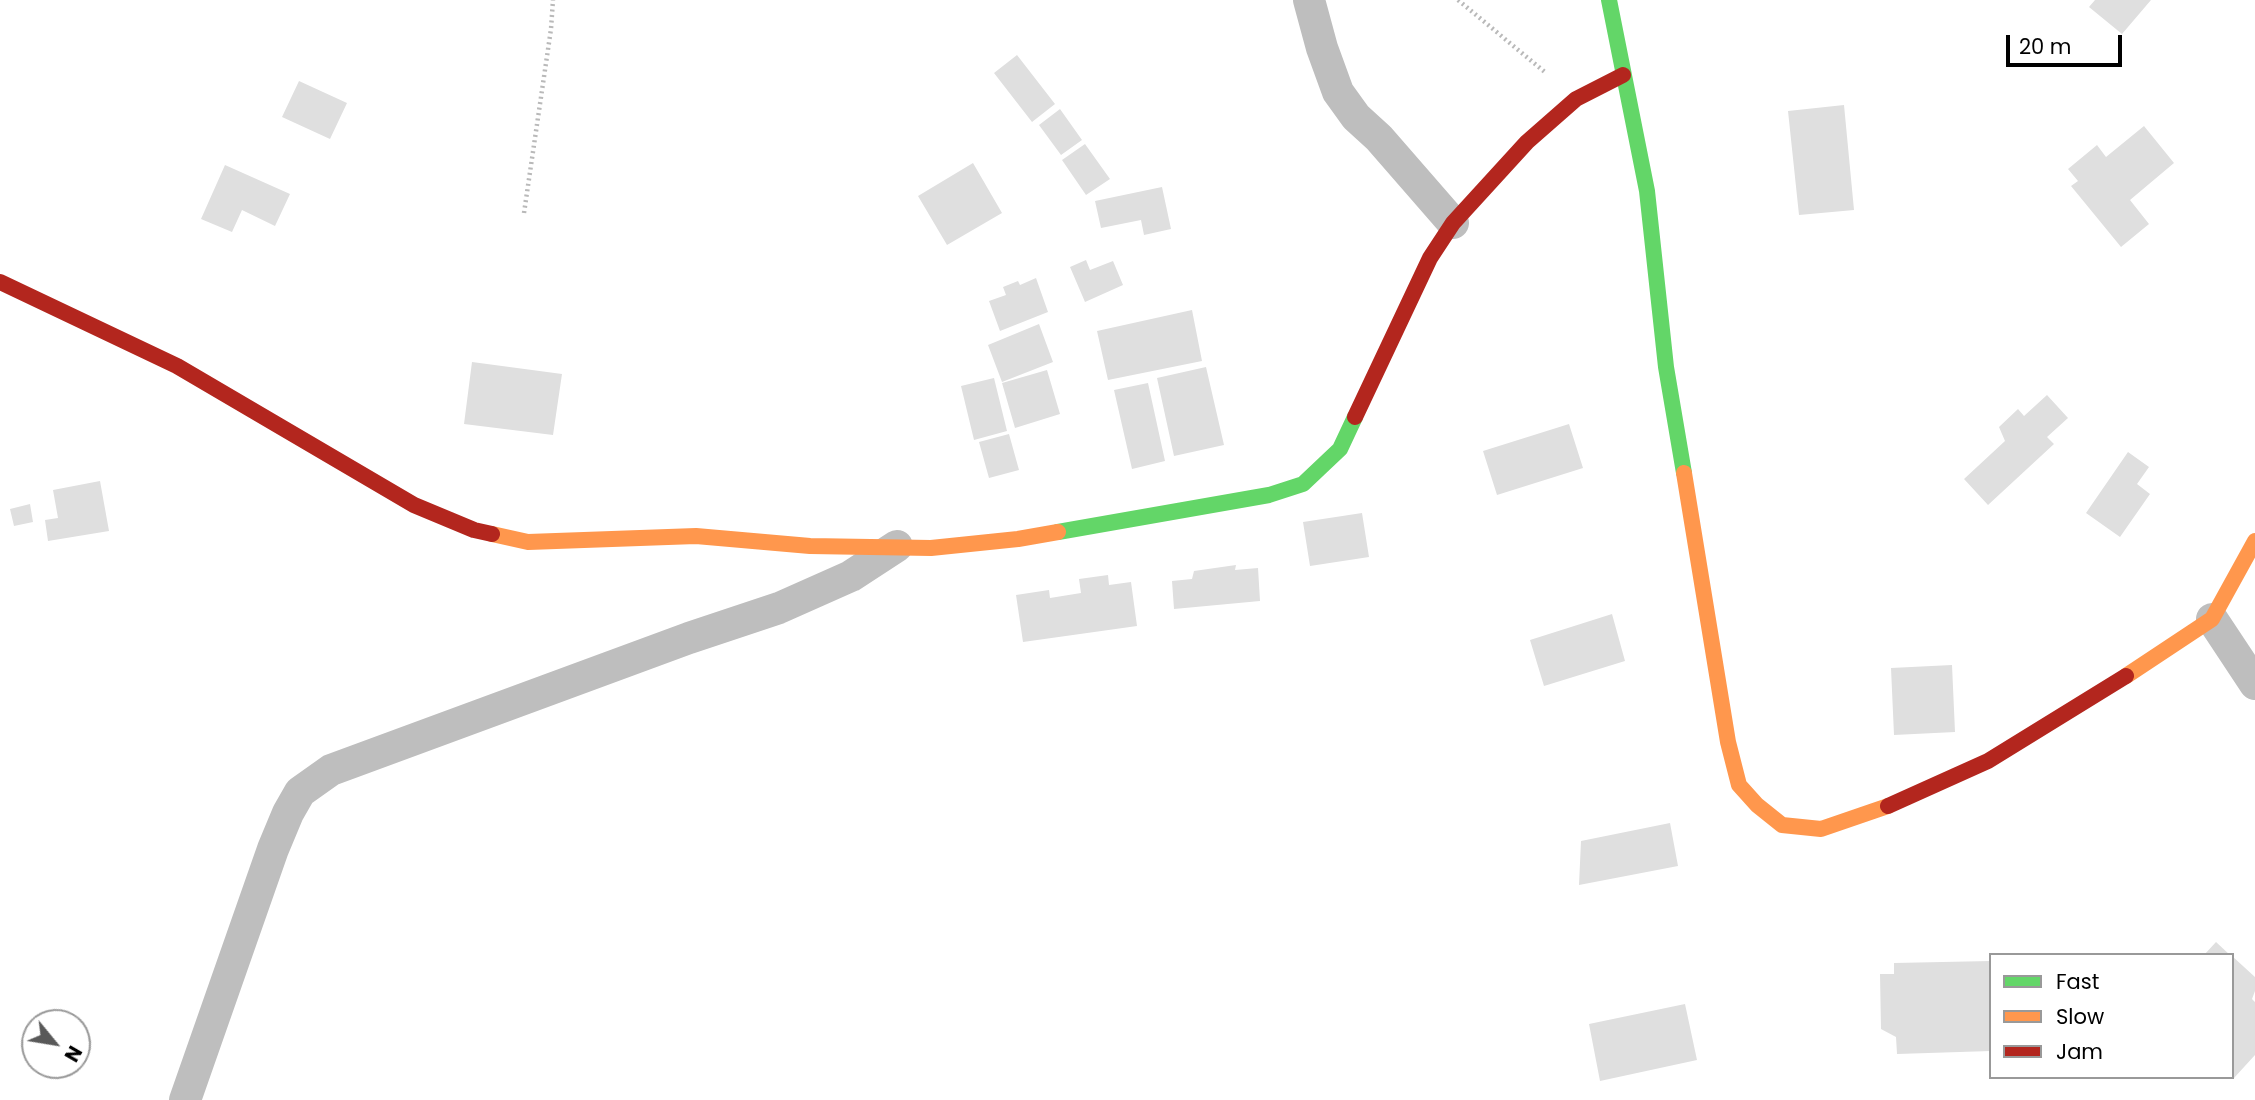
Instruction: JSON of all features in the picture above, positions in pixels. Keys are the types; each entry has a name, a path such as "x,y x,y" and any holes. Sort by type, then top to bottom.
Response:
{"street":[{"path":"1309,0 1338,92 1356,117 1379,138 1453,223"},
{"path":"1609,0 1647,191 1666,367 1728,742 1739,785 1757,805 1782,824 1821,829 1894,804 1988,761 2095,697 2212,619 2255,541"},
{"path":"0,282 177,366 414,505 474,530 528,542 696,536 810,546 931,548 1018,539 1269,495 1303,484 1340,449 1430,258 1453,223 1528,142 1576,99 1623,75"},
{"path":"185,1100 273,849 300,792 331,770 689,638 779,608 851,576 897,546"},
{"path":"2212,619 2255,684"}],"path":[{"path":"524,213 553,0"},
{"path":"1458,0 1576,99"}],"building":[{"path":"2095,0 2151,0 2122,34 2089,7"},
{"path":"1017,55 1055,104 1032,122 994,73"},
{"path":"299,81 347,103 330,139 282,117"},
{"path":"1844,105 1854,210 1799,215 1788,111"},
{"path":"1060,109 1082,140 1061,155 1039,125"},
{"path":"2144,126 2174,163 2130,200 2149,224 2121,247 2071,186 2078,181 2068,169 2097,145 2106,157"},
{"path":"1085,144 1110,179 1086,195 1062,160"},
{"path":"973,163 1002,213 947,245 918,196"},
{"path":"225,165 290,194 275,226 242,210 232,232 201,219"},
{"path":"1162,187 1171,229 1144,235 1141,220 1101,228 1095,201"},
{"path":"1086,260 1090,270 1113,261 1123,285 1085,302 1070,267"},
{"path":"1036,278 1048,312 1000,331 989,301 1006,295 1003,287 1018,281 1020,285"},
{"path":"1192,310 1202,361 1108,380 1097,331"},
{"path":"1039,324 1053,362 1002,382 988,345"},
{"path":"472,362 562,374 553,435 464,424"},
{"path":"1206,367 1224,445 1174,456 1157,378"},
{"path":"1047,370 1060,414 1015,428 1002,383"},
{"path":"994,378 1007,431 974,440 961,386"},
{"path":"1148,383 1165,461 1132,469 1114,390"},
{"path":"2047,395 2068,418 2047,437 2054,444 1988,505 1964,479 2005,441 1999,427 2018,409 2024,416"},
{"path":"1569,424 1583,468 1497,495 1483,451"},
{"path":"1009,434 1019,470 989,478 979,442"},
{"path":"2128,452 2149,467 2137,484 2150,494 2120,537 2086,513"},
{"path":"100,481 109,531 48,541 45,520 58,518 53,490"},
{"path":"30,504 33,522 14,526 10,509"},
{"path":"1362,513 1369,557 1310,566 1303,522"},
{"path":"1236,565 1235,570 1258,568 1260,601 1174,609 1172,581 1192,579 1194,571"},
{"path":"1108,575 1109,585 1131,582 1137,626 1023,642 1016,595 1049,590 1050,598 1081,593 1079,579"},
{"path":"1612,614 1625,661 1544,686 1530,640"},
{"path":"1952,665 1955,732 1894,735 1891,668"},
{"path":"1670,823 1678,866 1579,885 1581,841"},
{"path":"2216,942 2228,953 2206,953"},
{"path":"2234,958 2255,977 2252,999 2255,1002 2255,1055 2234,1078"},
{"path":"1989,961 1989,1051 1897,1054 1896,1037 1881,1029 1880,974 1894,974 1894,963"},
{"path":"1685,1004 1697,1060 1600,1081 1589,1024"}],"traffic: fast":[{"path":"1609,0 1647,191 1666,367 1684,473"},
{"path":"1058,532 1269,495 1303,484 1340,449 1355,417"}],"traffic: slow":[{"path":"1684,473 1728,742 1739,785 1757,805 1782,825 1821,829 1888,806"},
{"path":"492,534 528,542 696,536 810,546 931,548 1058,532"},
{"path":"2126,676 2212,619 2255,541"}],"traffic: jam":[{"path":"1355,417 1430,258 1453,223 1527,142 1576,99 1623,75"},
{"path":"0,282 177,366 414,505 474,530 492,534"},
{"path":"1888,806 1988,761 2126,676"}]}
